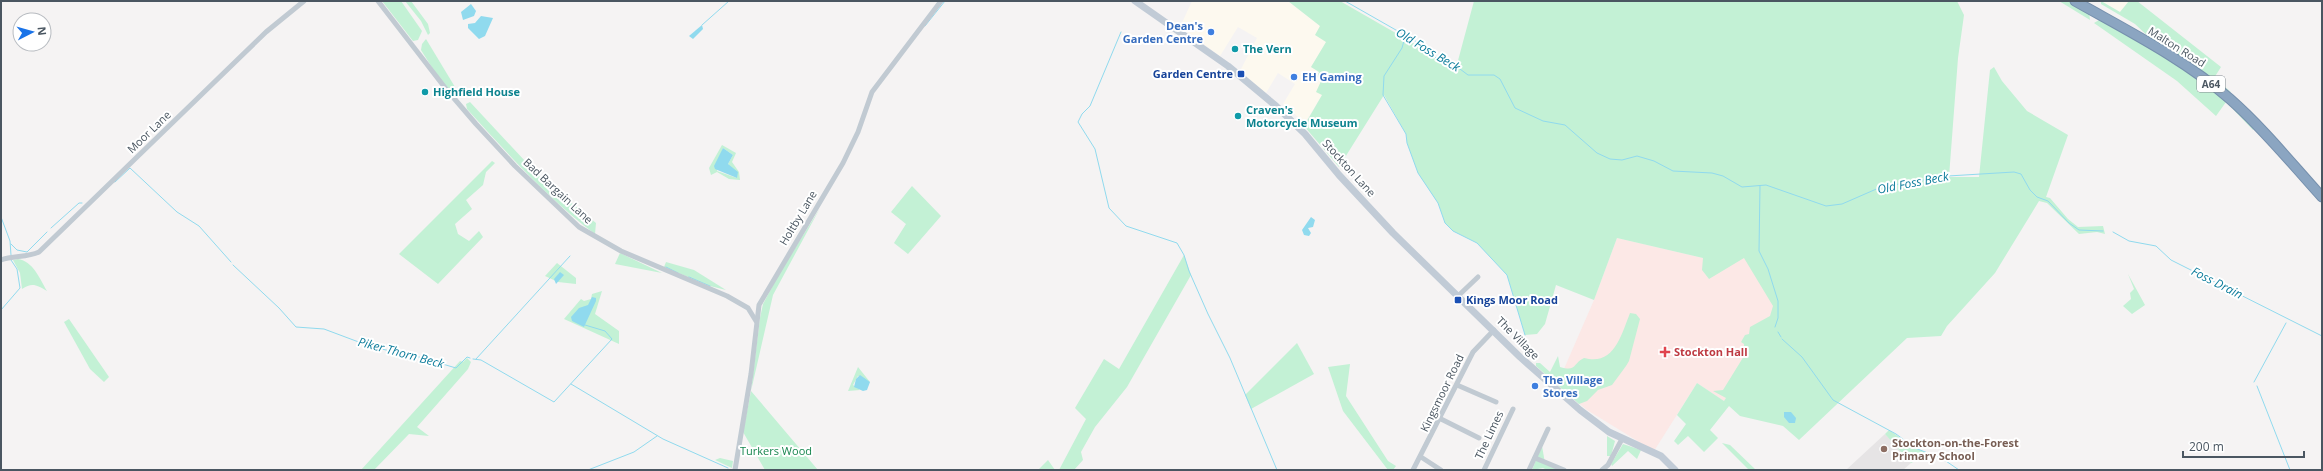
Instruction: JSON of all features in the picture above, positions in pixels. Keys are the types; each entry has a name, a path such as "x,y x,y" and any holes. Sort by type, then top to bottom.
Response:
{"highway":[{"name":"Malton Road","path":"2075,1 2182,62 2208,81 2240,108 2322,197"}],"street":[{"name":"Moor Lane","path":"1,260 10,257 30,256 38,252 266,32 304,1"},
{"name":"Bad Bargain Lane","path":"378,1 476,124 515,166 579,227 621,251 727,296 748,308"},
{"name":"Holtby Lane","path":"735,470 751,374 759,306 843,163 858,132 872,92 941,1"},
{"name":"Stockton Lane","path":"1135,1 1228,66 1276,106 1305,134 1339,175 1412,251"},
{"name":"The Village","path":"1412,251 1525,362 1580,410 1603,428 1622,439 1661,456 1675,470"},
{"path":"1458,296 1478,277"},
{"path":"756,322 748,308 759,306"},
{"name":"Kingsmoor Road","path":"1413,470 1441,419 1473,352 1494,330"},
{"path":"1457,385 1496,402"},
{"name":"The Limes","path":"1484,470 1513,409"},
{"path":"1441,419 1479,438"},
{"path":"1529,470 1548,429"},
{"path":"1602,470 1608,465 1622,439"},
{"path":"1421,457 1441,470"},
{"path":"1535,458 1564,470"}],"shaded area":[{"path":"1192,1 1288,1 1320,26 1327,42 1311,67 1320,72 1322,95 1305,123 1283,104 1295,84 1278,73 1266,93 1240,71 1257,38 1238,27 1220,56 1180,27"},
{"path":"2101,1 2129,1 2120,12"},
{"name":"Stockton Hall","path":"1753,231 1775,293 1776,326 1724,401 1697,383 1654,451 1587,410 1557,385 1594,300 1617,238 1703,258"},
{"name":"Stockton-on-the-Forest Primary School","path":"1885,434 1911,463 1903,470 1846,470"}],"green space":[{"path":"382,1 401,1 422,31 418,40 413,41"},
{"path":"405,1 411,1 428,24 430,33 428,35 421,21"},
{"path":"1288,1 1340,1 1420,47 1432,57 1456,68 1474,1 1957,1 1964,15 1958,58 1949,177 1979,177 1990,70 1994,67 2002,81 2027,111 2068,135 2046,197 2050,198 2068,219 2078,227 2103,226 2105,234 2097,232 2079,234 2047,203 2039,201 1995,273 1947,326 1941,336 1907,338 1799,440 1783,426 1740,416 1729,406 1710,430 1718,438 1704,452 1688,436 1678,445 1674,441 1686,424 1677,415 1697,383 1724,401 1726,398 1713,391 1723,390 1744,356 1744,344 1741,342 1745,335 1749,334 1750,327 1770,316 1773,306 1744,258 1709,279 1702,270 1703,258 1617,238 1594,300 1556,285 1545,324 1537,334 1525,335 1507,275 1477,243 1453,231 1445,223 1438,203 1418,173 1407,143 1406,134 1384,95 1339,167 1304,126 1322,95 1316,92 1322,79 1317,77 1319,72 1311,67 1326,42 1315,35 1320,26"},
{"path":"2059,1 2070,1 2089,12 2090,20"},
{"path":"2101,1 2120,12 2129,1 2137,1 2221,67 2214,78 2231,92 2226,91 2152,40 2135,24 2101,4"},
{"path":"2102,20 2158,51 2215,90 2254,128 2253,130 2226,102 2216,116 2177,81 2094,23"},
{"path":"426,39 458,92 458,96 454,96 438,77 421,50 422,44"},
{"path":"470,102 539,176 596,223 595,234 560,205 512,158 467,109 466,104"},
{"path":"722,145 736,153 732,162 739,172 740,180 729,179 717,172 711,175 709,168","holes":["723,148 733,155 728,164 737,178 717,171"]},
{"path":"492,161 495,163 486,172 483,185 466,200 472,209 455,224 458,234 469,241 479,231 483,237 438,284 399,254"},
{"path":"912,186 941,216 908,254 894,243 906,224 891,212"},
{"path":"820,208 773,295 751,391 763,304 779,274"},
{"path":"620,253 662,273 615,264"},
{"path":"1184,255 1191,275 1127,387 1095,427 1081,452 1083,460 1074,470 1059,470 1086,419 1075,408 1104,359 1119,369"},
{"path":"13,260 23,260 32,267 47,291 34,285 22,289 20,273"},
{"path":"666,262 694,270 726,290 710,286 664,267"},
{"path":"557,263 576,278 576,284 558,282 545,276"},
{"path":"2128,274 2145,305 2132,314 2123,306 2131,299 2130,293 2134,289"},
{"path":"602,291 595,314 619,331 619,344 564,319 581,299 584,301 591,299 592,294"},
{"path":"1630,313 1636,314 1640,319 1629,361 1612,385 1598,390 1587,401 1579,404 1536,366 1536,363 1540,363 1550,372 1558,356 1560,367 1569,369 1574,367 1584,358 1603,358 1615,347"},
{"path":"69,319 109,377 104,382 90,369 64,322"},
{"path":"1297,343 1314,374 1251,409 1245,395"},
{"path":"467,358 471,362 468,369 417,427 429,436 409,434 374,470 361,470 460,361 463,362"},
{"path":"1350,364 1346,396 1388,461 1396,466 1393,470 1388,470 1343,411 1328,367"},
{"path":"858,367 870,382 858,376 853,385 860,390 848,391"},
{"name":"Turkers Wood","path":"751,391 818,470 765,470 743,432"},
{"path":"1889,430 1915,448 1929,454 1911,463 1885,434"},
{"path":"1607,436 1615,441 1611,456 1607,456"},
{"path":"1722,443 1730,445 1756,470 1749,470"},
{"path":"1623,444 1641,450 1637,459 1628,451 1612,466 1611,464"},
{"path":"1542,446 1545,463 1558,470 1547,470 1543,468 1532,470"},
{"path":"720,458 733,461 732,468 715,460"},
{"path":"1048,460 1055,470 1038,470"}],"water":[{"path":"471,4 476,11 474,16 463,20 461,12"},
{"path":"481,16 493,18 485,36 479,39 468,28 468,24 475,23"},
{"path":"702,25 703,29 693,39 689,36"},
{"path":"723,148 733,155 728,164 738,172 737,178 715,169 714,166"},
{"path":"1311,217 1315,220 1313,227 1308,228 1311,233 1309,236 1304,235 1302,230"},
{"path":"560,272 564,275 556,284 554,279"},
{"path":"592,297 596,298 596,301 584,327 572,321 571,317 579,308 588,305"},
{"path":"860,375 870,382 867,390 863,391 854,387 856,379"},
{"path":"1784,412 1791,412 1796,418 1795,423 1789,423 1784,417"}],"waterway":[{"path":"702,25 729,1"},
{"path":"925,26 945,1"},
{"name":"Old Foss Beck","path":"1345,1 1424,46 1436,58 1452,63 1468,75 1494,75 1500,79 1515,108 1543,121 1565,125 1597,153 1610,159 1622,160 1637,156 1654,161 1673,171 1712,173 1723,176 1742,187 1766,185 1826,206 1842,204 1881,187 1948,176 2014,172 2021,174 2030,190 2037,197 2048,201 2069,223 2079,230 2103,231"},
{"path":"1121,32 1090,106 1082,114 1078,122 1095,149 1109,208 1126,226 1177,243 1184,255 1189,271 1230,358 1277,470"},
{"path":"1405,37 1402,48 1384,76 1383,95 1406,134 1407,143 1418,173 1438,203 1445,223 1453,231 1477,243 1507,275 1525,335"},
{"name":"Piker Thorn Beck","path":"115,182 130,168 177,212 199,226 231,262"},
{"path":"1760,186 1759,251 1768,269 1778,301 1778,318 1775,327"},
{"name":"Piker Thorn Beck","path":"51,228 79,203 82,203"},
{"path":"1,217 10,241 11,255"},
{"name":"Piker Thorn Beck","path":"11,244 17,250 27,252 47,232"},
{"name":"Foss Drain","path":"2113,232 2129,241 2156,246 2171,260 2322,336"},
{"path":"476,359 570,256"},
{"path":"1,310 20,288 17,269 11,260"},
{"name":"Piker Thorn Beck","path":"233,265 279,308 296,327 324,329 372,347 419,357 456,368 467,357 470,358"},
{"path":"666,267 678,273"},
{"path":"689,277 710,286"},
{"path":"2254,382 2286,323"},
{"path":"473,359 481,360 554,402 612,339 605,331 585,325"},
{"path":"1778,332 1781,337"},
{"path":"1782,339 1802,357 1833,400 1896,434 1915,448 1943,459 1959,470"},
{"path":"571,384 663,439 728,468"},
{"path":"2257,386 2290,470"},
{"path":"588,470 634,452 657,436"}],"place":[{"name":"Dean's Garden Centre","path":"1211,32"},
{"name":"The Vern","path":"1235,49"},
{"name":"Garden Centre","path":"1241,74"},
{"name":"EH Gaming","path":"1294,77"},
{"name":"Highfield House","path":"425,92"},
{"name":"Craven's Motorcycle Museum","path":"1238,116"},
{"name":"Kings Moor Road","path":"1458,300"},
{"name":"Stockton Hall","path":"1665,352"},
{"name":"The Village Stores","path":"1535,386"},
{"name":"Stockton-on-the-Forest Primary School","path":"1884,449"}]}
